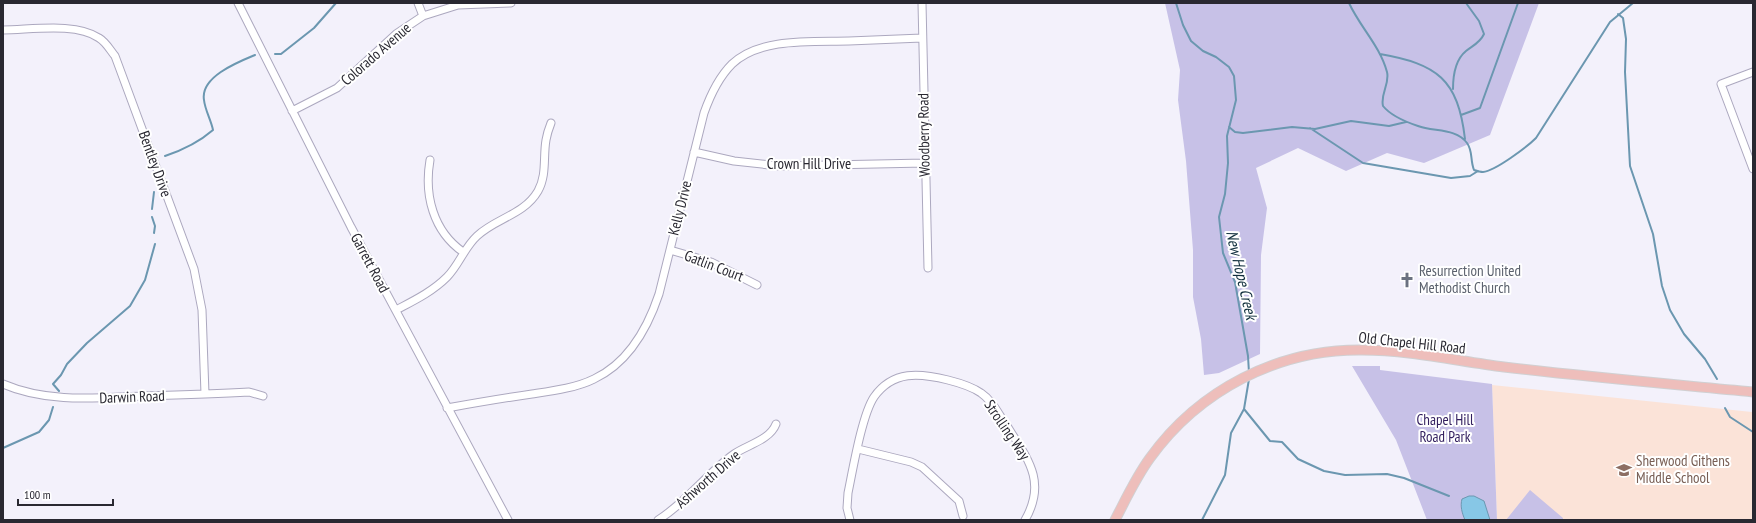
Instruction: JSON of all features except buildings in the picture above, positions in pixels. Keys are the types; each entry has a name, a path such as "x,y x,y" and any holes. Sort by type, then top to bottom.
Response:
{"main road":[{"name":"Old Chapel Hill Road","path":"1115,520 1142,470 1166,438 1198,407 1227,387 1274,364 1323,352 1378,350 1554,373 1753,392"}],"street":[{"name":"Garrett Road","path":"238,3 292,111 447,408 508,520"},
{"path":"418,3 423,16"},
{"name":"Colorado Avenue","path":"292,111 336,88 396,34 423,16 458,6 510,3"},
{"name":"Woodberry Road","path":"922,3 928,268"},
{"name":"Bentley Drive","path":"3,30 59,29 81,31 98,38 115,56 196,276 202,310 205,394"},
{"name":"Kelly Drive","path":"447,408 556,390 586,383 603,374 631,348 645,330 660,294 708,99 732,64 742,57 768,46 795,42 922,38"},
{"path":"1753,72 1721,84 1753,169"},
{"path":"396,310 425,294 447,277 463,252 484,230 516,214 528,204 537,192 544,173 546,140 551,123"},
{"name":"Crown Hill Drive","path":"694,152 750,164 779,166 925,163"},
{"path":"430,160 427,183 430,202 449,241 463,252"},
{"name":"Gatlin Court","path":"670,250 712,262 757,285"},
{"name":"Strolling Way","path":"850,520 847,508 848,493 869,405 879,391 893,380 910,374 920,374 966,385 982,394 992,404 1029,462 1032,470 1035,489 1033,505 1025,520"},
{"name":"Darwin Road","path":"3,384 41,396 59,398 249,392 263,396"},
{"name":"Ashworth Drive","path":"658,520 672,510 725,461 748,445 768,435 776,424"},
{"path":"858,449 911,462 922,467 959,501 963,516"}],"shaded area":[{"name":"Sherwood Githens Middle School","path":"1492,385 1752,412 1753,520 1497,520"}],"green space":[{"path":"1165,3 1539,3 1490,135 1424,163 1387,153 1346,171 1298,148 1256,168 1267,208 1261,255 1260,354 1219,373 1204,375 1201,339 1193,297 1193,250 1186,161 1178,100 1180,70"},
{"name":"Chapel Hill Road Park","path":"1352,366 1380,366 1380,370 1492,384 1497,520 1427,520 1396,440"},
{"path":"1530,490 1563,518 1563,520 1506,520"}],"water":[{"path":"1469,496 1474,496 1484,501 1490,520 1465,520 1461,502 1462,499"}],"waterway":[{"path":"275,54 281,54 314,28 336,3"},
{"name":"New Hope Creek","path":"1176,3 1183,25 1191,41 1203,51 1216,57 1229,67 1234,76 1236,100 1227,136 1228,163 1225,194 1219,217 1223,253 1235,282 1248,356 1249,373"},
{"path":"1349,3 1375,45 1384,63 1388,76 1382,102 1386,110 1394,116 1409,123 1424,128 1444,131 1462,138 1469,146 1474,170 1480,172 1495,168 1526,147 1536,138 1610,22 1633,3"},
{"path":"1453,89 1453,78 1459,59 1466,51 1478,42 1484,34 1479,21 1466,3"},
{"path":"1461,115 1480,108 1518,3"},
{"path":"1618,14 1623,18 1626,39 1625,72 1630,166 1653,234 1662,286 1670,310 1684,334 1705,359 1717,379"},
{"path":"1380,54 1416,63 1430,69 1441,78 1450,88 1457,102 1462,119 1465,139"},
{"path":"165,156 190,146 213,130 204,100 204,92 208,84 230,66 255,55"},
{"path":"1229,127 1235,132 1243,133 1292,127 1315,129 1351,121 1389,126 1406,122"},
{"path":"1310,128 1363,163 1451,178 1470,176 1478,171"},
{"path":"152,209 154,192"},
{"path":"152,217 155,226 154,233"},
{"path":"59,391 53,384 61,375 67,364 87,343 130,306 145,280 155,244"},
{"name":"New Hope Creek","path":"1202,520 1225,475 1231,433 1244,409 1249,379"},
{"path":"3,448 39,432 49,420 53,407"},
{"path":"1725,408 1730,417 1753,432"},
{"path":"1244,409 1270,441 1282,442 1298,459 1324,471 1345,475 1387,474 1404,478 1449,496"}],"place":[{"name":"Resurrection United Methodist Church","path":"1407,280"},
{"name":"Sherwood Githens Middle School","path":"1624,470"}]}
